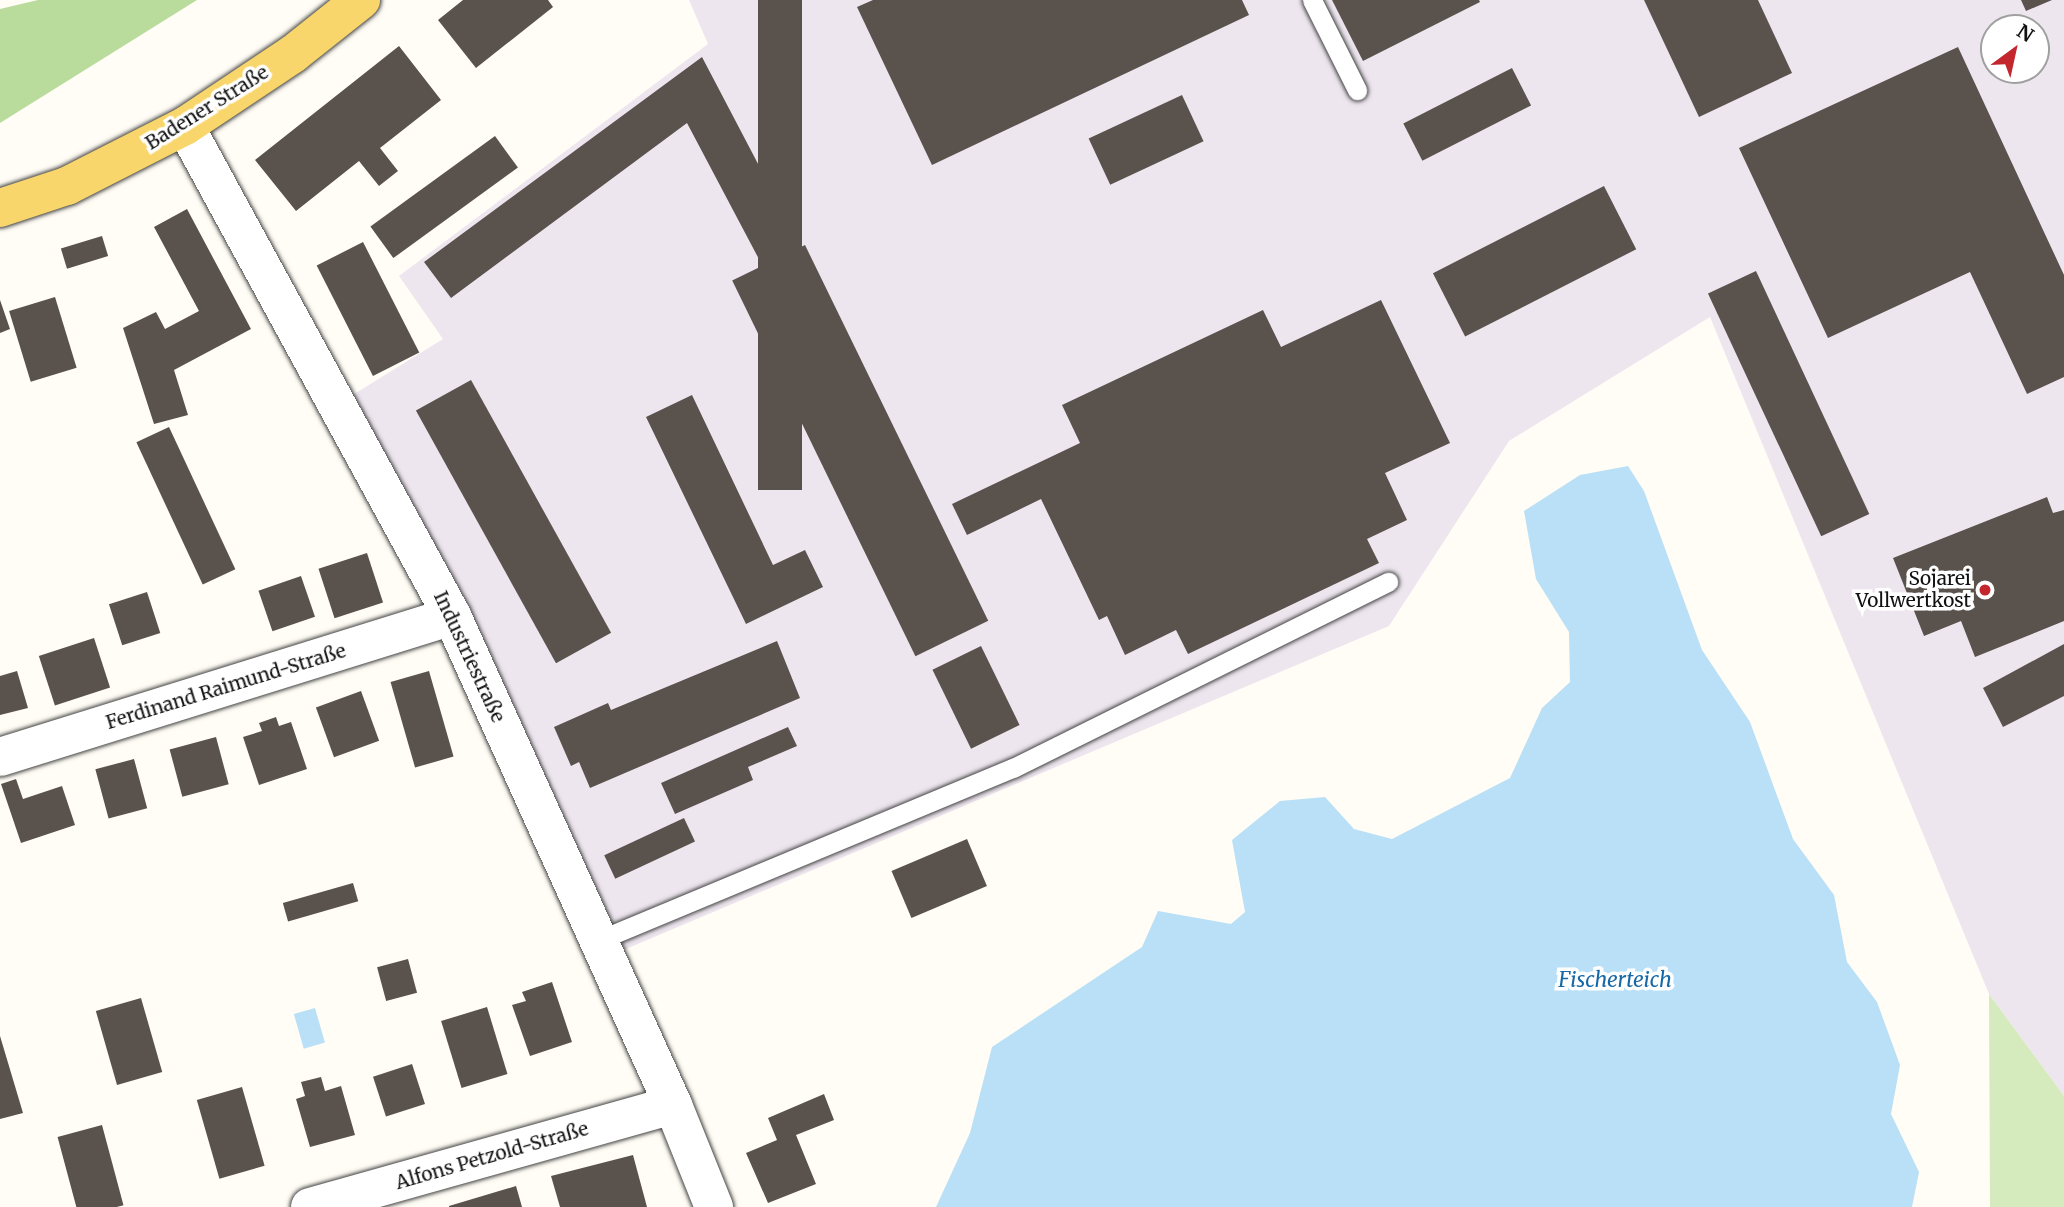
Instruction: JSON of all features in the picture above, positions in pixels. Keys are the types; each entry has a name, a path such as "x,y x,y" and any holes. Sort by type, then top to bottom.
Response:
{"main road":[{"name":"Badener Straße","path":"0,208 67,186 184,126 293,54 361,0"}],"street":[{"name":"Industriestraße","path":"184,126 452,616 673,1105 714,1207"},
{"name":"Ferdinand Raimund-Straße","path":"0,757 452,616"},
{"name":"Alfons Petzold-Straße","path":"310,1207 673,1105"}],"lane":[{"path":"1312,0 1357,90"},
{"path":"599,940 1013,768 1388,582"}],"shaded area":[{"path":"689,0 2064,0 2064,1096 1989,994 1710,317 1509,441 1389,626 607,957 338,404 443,339 399,276 708,44"}],"green space":[{"path":"38,0 197,0 0,123 0,9"},
{"path":"1989,994 2064,1096 2064,1207 1990,1207"}],"water":[{"name":"Fischerteich","path":"1628,466 1644,491 1702,650 1750,722 1793,839 1834,895 1847,962 1877,1002 1900,1065 1891,1114 1919,1172 1912,1207 936,1207 970,1133 992,1047 1142,947 1158,911 1231,924 1245,912 1232,840 1280,801 1325,797 1354,829 1392,839 1510,778 1542,708 1570,682 1569,632 1536,579 1524,511 1580,475"},
{"path":"315,1008 325,1043 304,1049 294,1014"}],"building":[{"path":"463,0 548,0 553,7 476,68 438,20"},
{"path":"758,0 802,0 802,490 758,490"},
{"path":"873,0 1242,0 1249,15 932,165 857,7"},
{"path":"1332,0 1479,0 1480,2 1363,61"},
{"path":"1644,0 1758,0 1792,73 1699,117"},
{"path":"2021,0 2052,0 2026,11"},
{"path":"399,46 441,100 380,148 398,171 379,186 359,161 296,211 255,160"},
{"path":"1958,47 2064,275 2064,377 2027,394 1970,272 1828,338 1739,148"},
{"path":"702,57 797,238 761,263 687,123 451,298 424,262"},
{"path":"1512,68 1531,105 1422,161 1403,123"},
{"path":"1182,95 1204,141 1110,185 1089,139"},
{"path":"495,136 518,168 393,258 370,227"},
{"path":"1604,186 1636,249 1465,336 1433,273"},
{"path":"187,209 251,329 174,370 188,415 154,424 123,328 156,312 165,329 199,311 154,227"},
{"path":"102,236 108,256 67,269 61,249"},
{"path":"363,242 419,352 373,376 317,266"},
{"path":"805,245 988,621 915,656 732,281"},
{"path":"1756,271 1869,514 1821,536 1708,293"},
{"path":"55,297 77,368 31,382 9,311"},
{"path":"0,300 10,329 0,333"},
{"path":"1381,300 1450,443 1385,473 1407,520 1367,539 1379,563 1188,654 1176,630 1125,655 1107,616 1099,620 1041,499 967,535 952,504 1080,443 1062,405 1263,310 1281,347"},
{"path":"471,380 611,633 556,663 416,411"},
{"path":"692,395 773,565 805,550 823,587 746,624 646,417"},
{"path":"169,427 235,569 203,585 136,442"},
{"name":"Sojarei Vollwertkost","path":"2047,497 2053,513 2064,510 2064,621 1975,657 1961,621 1924,636 1893,558"},
{"path":"367,553 383,602 335,618 318,569"},
{"path":"301,576 315,617 272,631 258,591"},
{"path":"147,592 160,633 122,645 109,604"},
{"path":"94,638 110,687 55,705 39,656"},
{"path":"777,641 800,698 590,788 579,762 571,766 554,727 608,703 611,710"},
{"path":"2064,644 2064,696 2003,727 1983,688"},
{"path":"981,646 1020,725 971,749 932,670"},
{"path":"17,671 28,708 0,715 0,676"},
{"path":"429,671 454,757 415,768 391,682"},
{"path":"361,691 379,741 334,757 316,707"},
{"path":"276,717 279,726 291,722 307,769 259,785 243,737 262,731 259,723"},
{"path":"788,727 797,746 748,767 753,780 675,814 661,783"},
{"path":"216,737 229,784 182,797 170,749"},
{"path":"134,759 147,808 109,819 95,769"},
{"path":"16,779 23,799 62,786 75,825 21,843 1,784"},
{"path":"684,818 695,842 615,879 604,855"},
{"path":"967,839 987,886 911,918 892,871"},
{"path":"353,883 358,901 288,921 283,903"},
{"path":"408,959 417,993 386,1001 377,967"},
{"path":"552,982 572,1042 530,1056 512,1005 526,1001 522,992"},
{"path":"141,998 162,1072 117,1085 96,1011"},
{"path":"487,1007 507,1074 462,1088 441,1021"},
{"path":"0,1036 23,1113 0,1119"},
{"path":"412,1064 425,1104 386,1117 373,1077"},
{"path":"321,1077 325,1091 341,1086 355,1135 310,1147 296,1099 305,1096 301,1082"},
{"path":"242,1087 265,1166 219,1179 197,1100"},
{"path":"824,1094 834,1120 796,1135 816,1184 768,1203 746,1153 777,1140 768,1118"},
{"path":"102,1125 123,1205 76,1207 58,1137"},
{"path":"633,1155 647,1207 560,1207 551,1176"},
{"path":"516,1186 522,1207 449,1207 449,1206"}],"place":[{"name":"Sojarei Vollwertkost","path":"1985,590"}]}
